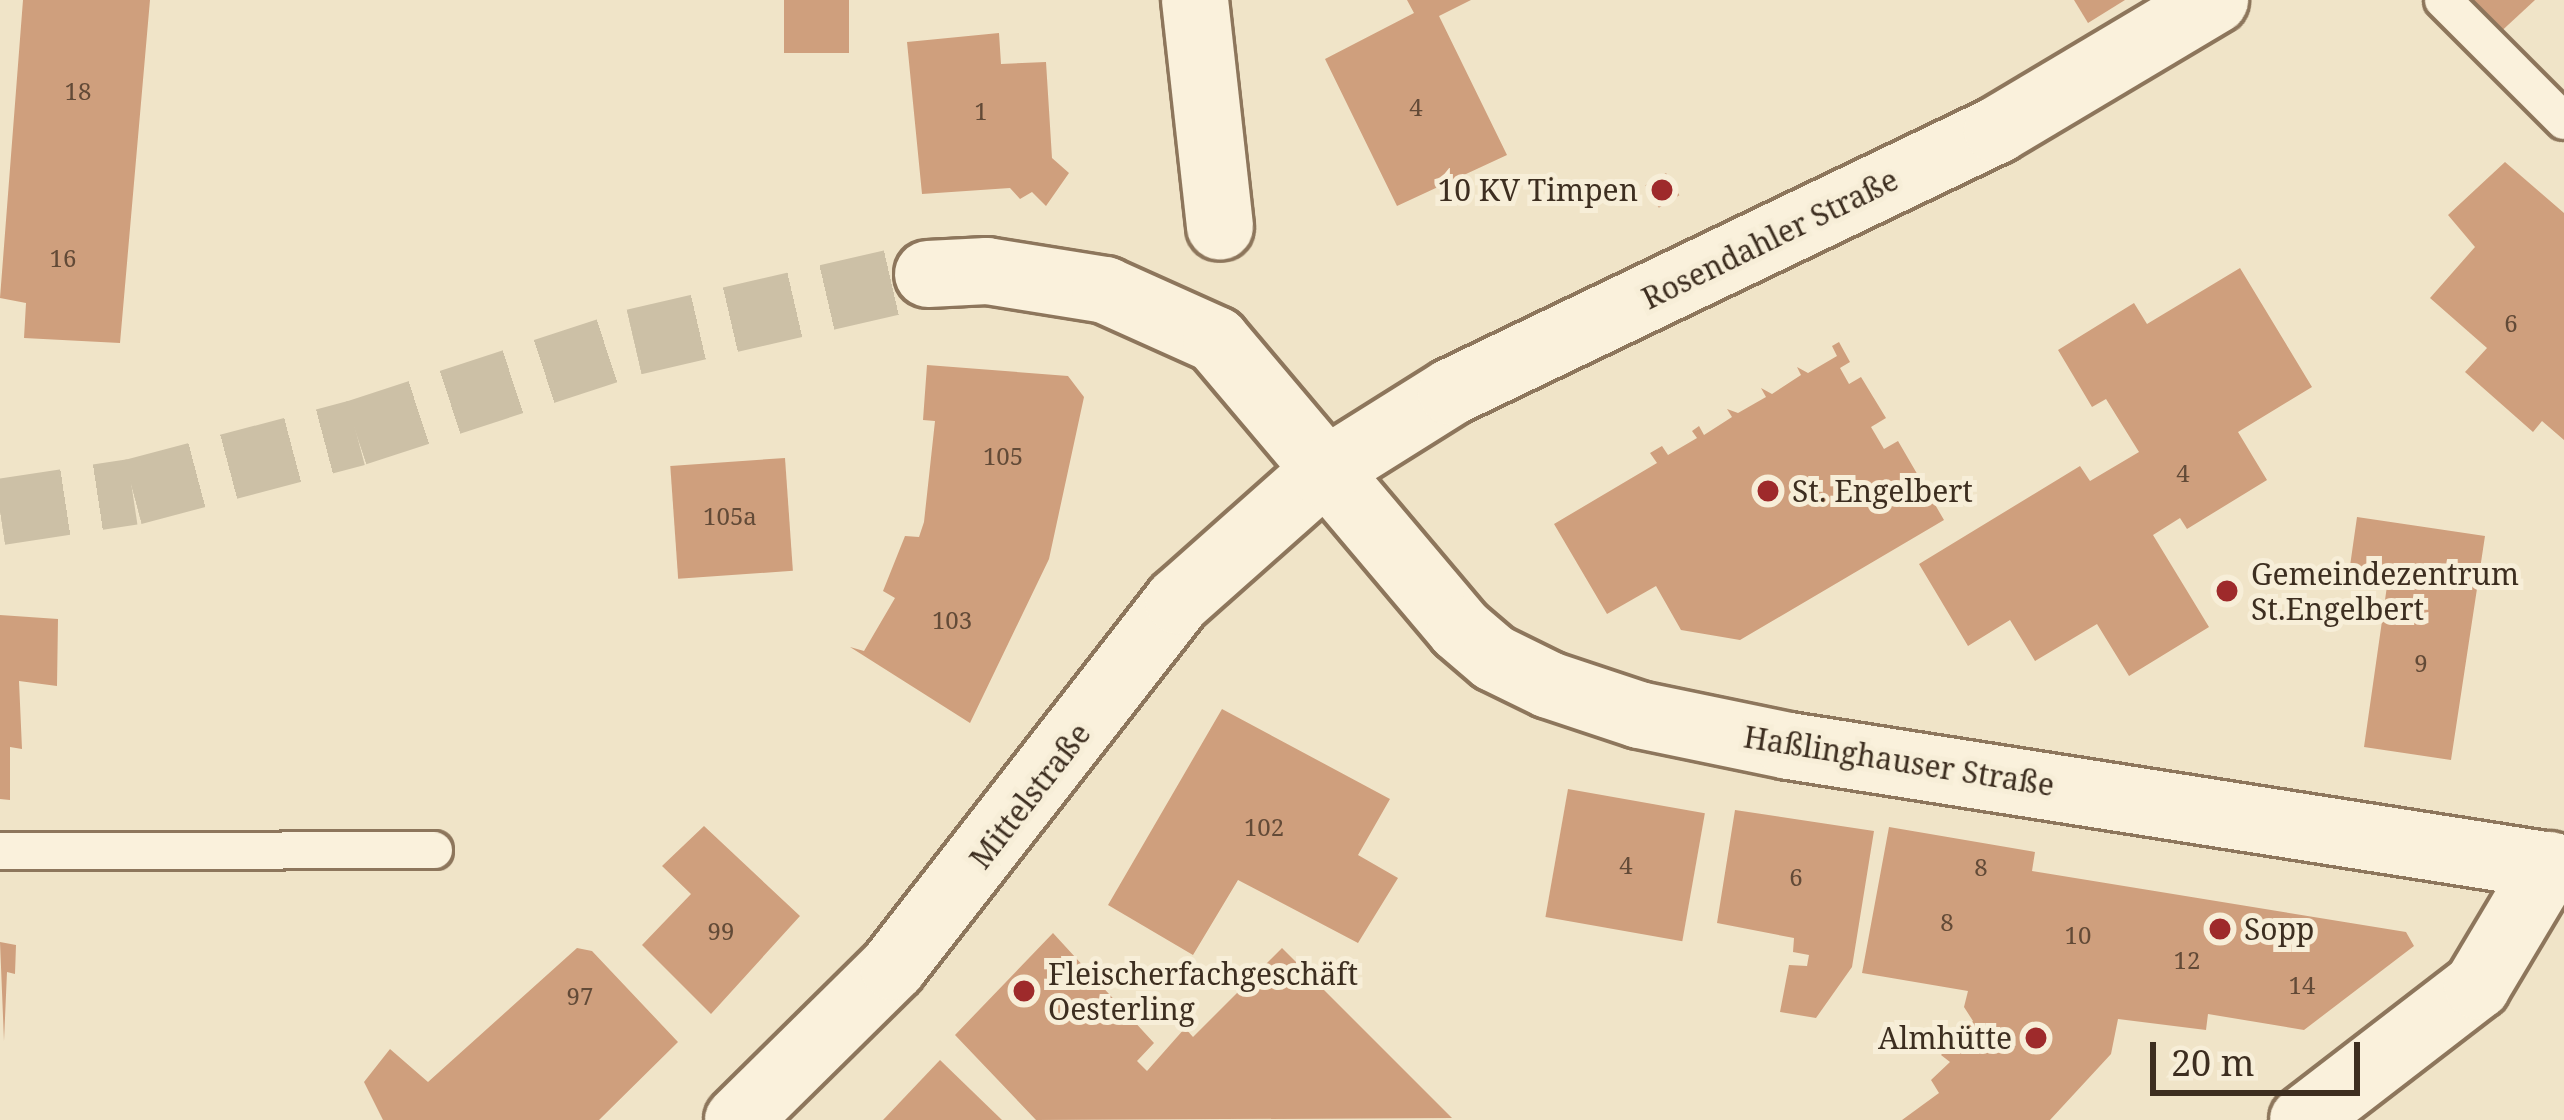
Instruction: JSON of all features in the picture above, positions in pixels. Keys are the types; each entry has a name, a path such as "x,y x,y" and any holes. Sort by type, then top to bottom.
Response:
{"main road":[{"path":"1196,0 1220,227"},
{"name":"Rosendahler Straße","path":"1322,473 1451,392 1997,130 2215,0"},
{"name":"Haßlinghauser Straße","path":"928,274 1040,278 1105,290 1216,340 1322,473 1494,658 1639,715 1789,746 2556,866"},
{"name":"Mittelstraße","path":"738,1120 893,967 1178,601 1322,473"},
{"path":"2303,1120 2477,986 2556,866"}],"lane":[{"path":"2443,0 2564,121"},
{"path":"0,851 434,850"}],"building":[{"path":"23,0 150,0 120,343 24,338 26,303 0,298"},
{"path":"784,0 849,0 849,53 784,53"},
{"path":"1407,0 1471,0 1439,16 1507,155 1397,206 1325,59 1414,13"},
{"path":"2074,0 2125,0 2088,23"},
{"path":"2458,0 2535,0 2494,38"},
{"path":"999,33 1001,64 1046,62 1052,158 1069,173 1046,206 1032,192 1020,199 1010,188 922,194 907,42"},
{"path":"2505,162 2564,213 2564,440 2542,421 2533,432 2465,372 2487,348 2430,298 2475,247 2448,215"},
{"name":"10 KV Timpen","path":"1666,173 1679,195 1659,208 1645,185"},
{"path":"2240,268 2312,387 2238,432 2267,480 2187,529 2180,518 2153,535 2209,627 2129,676 2097,624 2035,661 2010,620 1968,646 1919,564 2080,466 2090,481 2139,452 2106,399 2092,407 2058,350 2134,303 2147,324"},
{"name":"St. Engelbert","path":"1839,342 1850,362 1840,368 1849,384 1861,377 1886,418 1871,427 1884,449 1898,441 1944,520 1740,640 1681,630 1656,586 1607,614 1554,524 1657,463 1650,453 1662,446 1668,455 1697,438 1692,431 1699,426 1704,435 1732,417 1727,409 1738,413 1766,397 1761,388 1772,394 1801,375 1797,367 1808,373 1837,356 1832,346"},
{"path":"927,365 1068,376 1084,397 1049,559 970,723 850,647 864,651 895,598 883,591 905,536 919,537 924,522 935,421 923,420"},
{"path":"785,458 793,571 678,579 670,466"},
{"path":"2357,517 2485,536 2451,760 2364,747 2388,579 2349,573"},
{"path":"0,615 58,619 57,686 19,681 22,749 10,747 10,800 0,799"},
{"path":"1222,709 1390,799 1358,855 1398,878 1358,943 1238,880 1193,955 1108,905"},
{"path":"1568,789 1705,813 1682,941 1545,917"},
{"path":"1735,810 1874,831 1852,967 1816,1018 1780,1012 1789,965 1807,966 1809,955 1793,952 1794,938 1717,923"},
{"path":"704,826 800,916 711,1014 642,945 691,894 662,866"},
{"path":"1889,827 2035,852 2032,871 2406,932 2414,946 2304,1030 2208,1014 2206,1030 2118,1019 2111,1054 2050,1120 1902,1120 1939,1093 1931,1080 1950,1062 1941,1055 1973,1021 1964,1007 1968,991 1862,973"},
{"path":"1053,933 1154,1043 1137,1061 1147,1071 1185,1028 1193,1037 1282,948 1452,1118 1036,1120 955,1035"},
{"path":"0,942 16,945 15,974 7,972 4,1041"},
{"path":"577,948 592,951 678,1042 599,1120 383,1120 364,1082 390,1049 428,1082"},
{"path":"940,1060 1002,1120 883,1120"}],"tunnel":[{"path":"0,512 133,492 356,433 634,342 928,274"}],"place":[{"name":"10 KV Timpen","path":"1662,190"},
{"name":"St. Engelbert","path":"1768,491"},
{"name":"Gemeindezentrum St.Engelbert","path":"2227,591"},
{"name":"Sopp","path":"2220,929"},
{"name":"Fleischerfachgeschäft Oesterling","path":"1024,991"},
{"name":"Almhütte","path":"2036,1038"}]}
